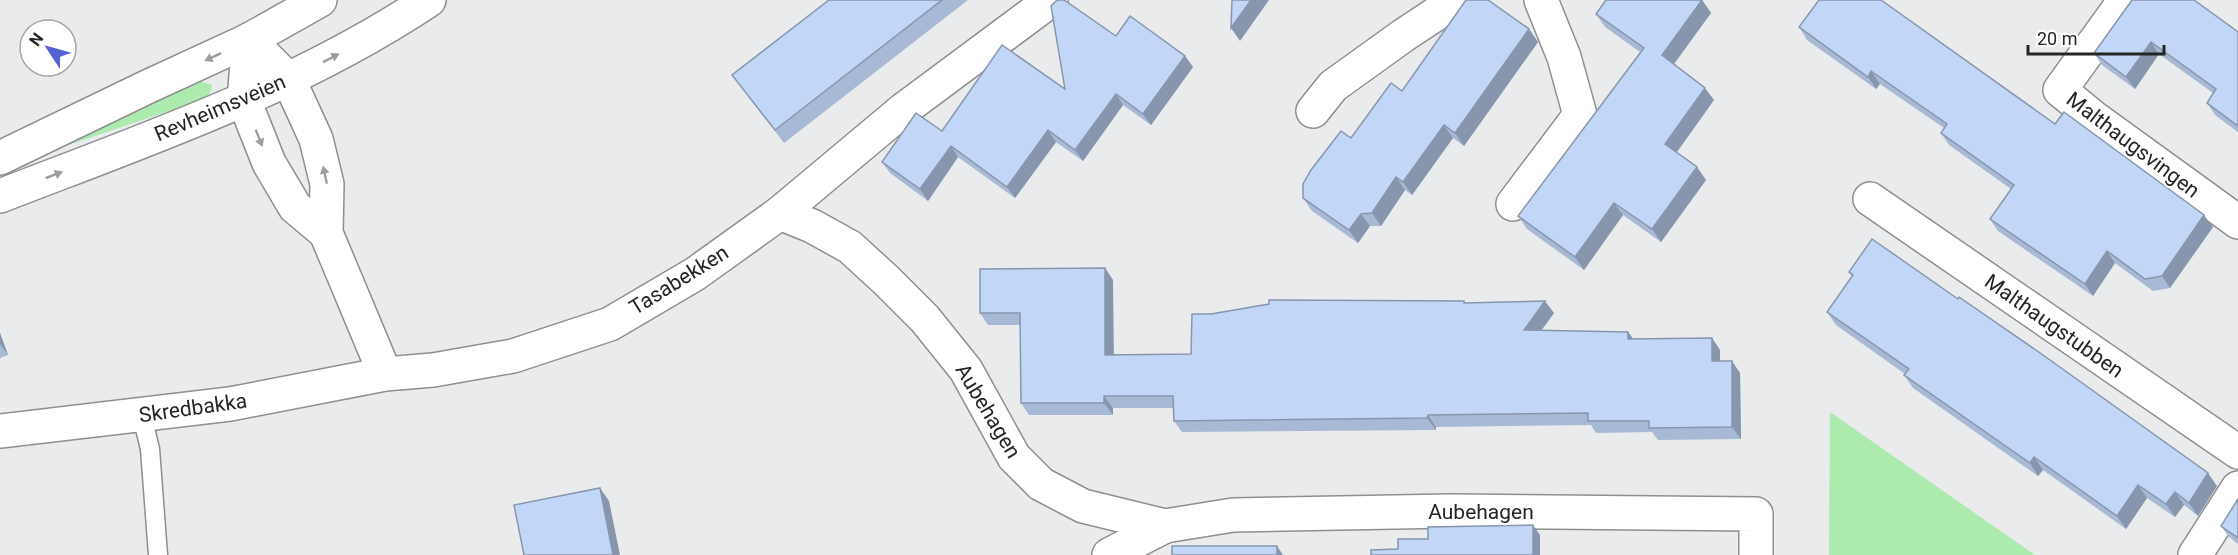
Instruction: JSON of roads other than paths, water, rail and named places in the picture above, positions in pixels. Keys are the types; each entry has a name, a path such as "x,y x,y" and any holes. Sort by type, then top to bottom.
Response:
{"street":[{"path":"0,158 249,40 320,0"},
{"name":"Revheimsveien","path":"0,196 289,80 348,50 429,0"},
{"name":"Tasabekken","path":"385,374 433,370 513,356 610,324 695,274 780,213 903,110 1051,0"},
{"path":"1313,111 1333,86 1457,0"},
{"path":"1513,204 1580,115 1564,57 1541,0"},
{"name":"Malthaugsvingen","path":"2125,0 2060,90 2093,117 2238,222"},
{"path":"249,40 289,80 316,139 327,183 326,234 385,374"},
{"path":"249,40 244,100 269,163 295,207 326,234"},
{"name":"Malthaugstubben","path":"1870,199 2238,452"},
{"name":"Aubehagen","path":"780,213 812,226 850,248 925,319 966,370 1014,457 1041,484 1083,506 1165,526"},
{"name":"Skredbakka","path":"0,431 230,404 385,374"},
{"path":"2195,555 2238,488"},
{"name":"Aubehagen","path":"1109,555 1165,526 1233,515 1450,511 1756,514 1756,555"}],"lane":[{"path":"142,416 150,449 158,555"}]}
